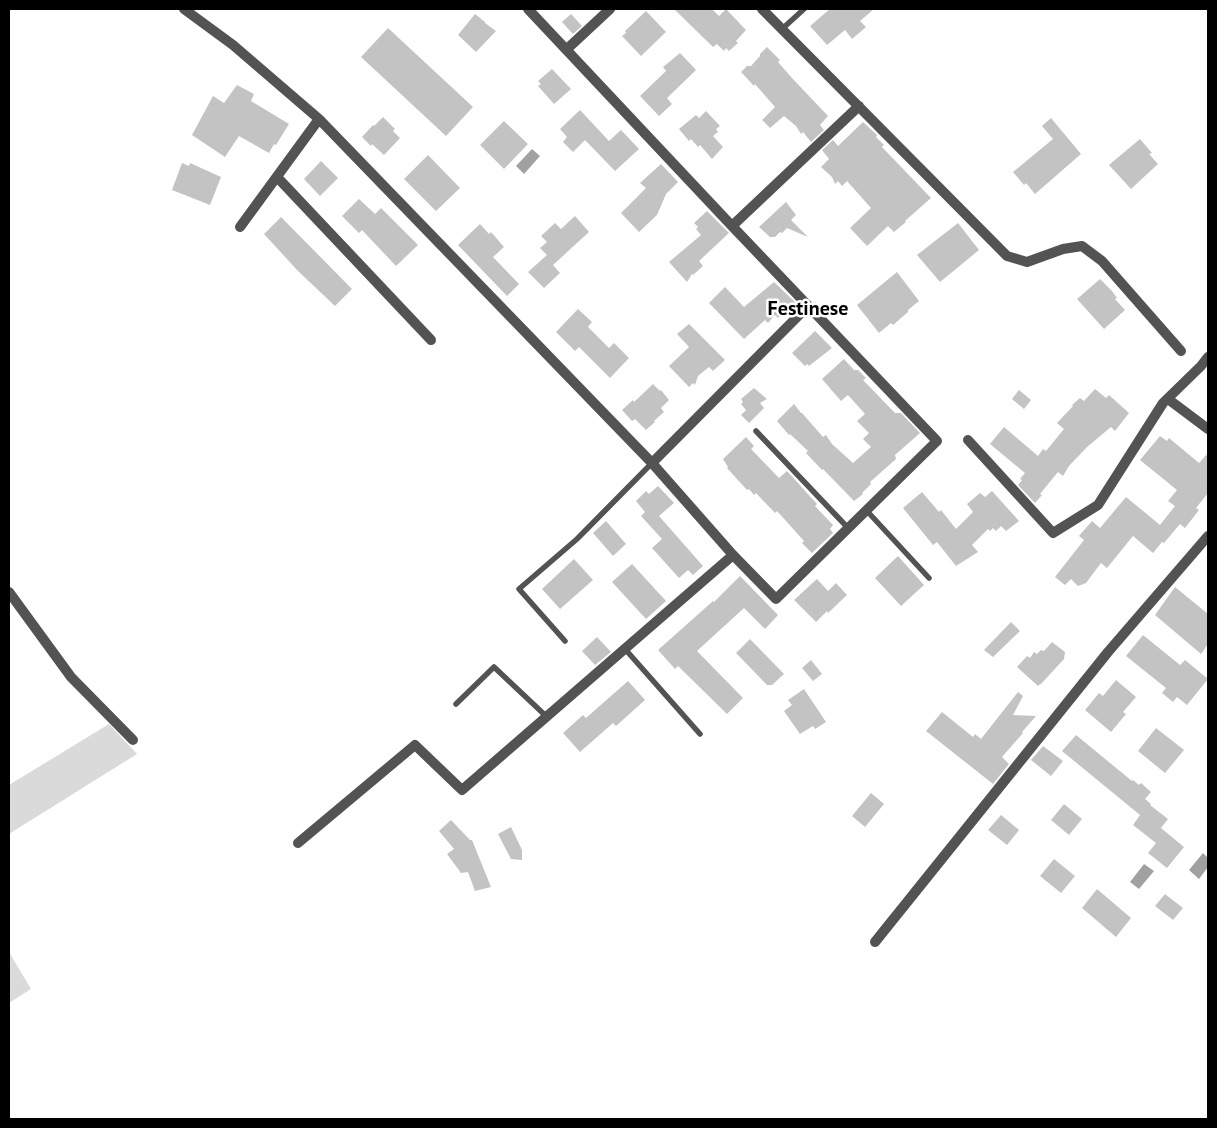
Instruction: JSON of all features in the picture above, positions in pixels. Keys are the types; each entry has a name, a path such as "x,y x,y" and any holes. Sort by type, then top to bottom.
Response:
{"street":[{"path":"184,9 233,45 319,119 652,463 733,555 776,599 938,442 528,9"},
{"path":"567,50 610,9"},
{"path":"762,9 1008,256 1027,262 1063,249 1082,246 1102,262 1181,351"},
{"path":"732,226 858,106"},
{"path":"240,227 319,119"},
{"path":"276,177 431,340"},
{"path":"652,463 808,306"},
{"path":"968,440 1053,533 1098,505 1163,403 1208,357"},
{"path":"1168,399 1208,429"},
{"path":"875,942 1108,652 1208,536"},
{"path":"298,844 416,745 462,790 733,555"},
{"path":"9,592 70,677 133,740"}],"lane":[{"path":"782,29 804,9"},
{"path":"756,430 849,529"},
{"path":"565,641 519,589 576,538 652,463"},
{"path":"867,511 929,578"},
{"path":"625,649 700,734"},
{"path":"456,704 494,667 547,717"}],"shaded area":[{"path":"532,149 540,156 524,174 516,166"},
{"path":"109,724 137,754 9,834 9,785"},
{"path":"1203,853 1208,858 1208,867 1199,879 1189,870"},
{"path":"1144,864 1154,871 1139,889 1130,882"},
{"path":"9,952 31,989 9,1003"}],"building":[{"path":"674,9 712,9 719,16 726,9 746,30 736,41 738,43 729,51 726,48 724,51 717,44 713,47"},
{"path":"830,9 874,9 860,21 866,27 852,39 845,30 827,45 810,26"},
{"path":"646,11 666,32 641,56 622,36"},
{"path":"475,14 496,31 476,52 458,35"},
{"path":"571,14 582,26 573,34 562,22"},
{"path":"388,28 473,107 446,136 361,57"},
{"path":"767,47 780,60 778,62 792,78 828,116 820,125 824,130 811,142 803,132 801,134 796,126 784,116 770,128 762,120 775,107 755,84 754,86 741,72 747,66 751,66"},
{"path":"680,53 696,70 667,98 672,104 659,116 640,96 666,71 663,67"},
{"path":"552,69 571,89 554,104 538,86 541,84 538,81"},
{"path":"237,85 254,94 251,101 289,124 269,153 239,136 225,157 192,135 213,96 224,103"},
{"path":"580,110 609,141 621,130 639,149 615,171 585,140 573,152 563,142 567,137 560,129"},
{"path":"706,111 720,126 716,129 718,132 713,136 723,147 712,159 700,145 698,147 691,139 689,141 679,129 696,115 699,118"},
{"path":"383,117 395,129 393,131 400,138 384,155 362,137"},
{"path":"1051,118 1081,154 1035,194 1013,172 1053,139 1042,126"},
{"path":"504,121 528,144 504,169 480,145"},
{"path":"863,122 877,135 876,137 884,145 882,147 931,198 894,232 888,226 867,246 850,228 871,208 847,181 842,186 838,181 835,184 832,177 821,167 829,159 822,150 833,140 838,146"},
{"path":"1140,139 1152,153 1149,154 1158,164 1131,189 1109,165"},
{"path":"428,155 460,188 436,211 404,179"},
{"path":"321,161 338,178 320,196 304,179"},
{"path":"182,163 189,166 190,163 221,177 210,205 172,190"},
{"path":"661,164 678,182 666,194 657,215 639,232 621,213 646,188 640,183"},
{"path":"359,199 375,214 381,208 418,245 396,266 362,230 359,233 342,216"},
{"path":"786,202 796,215 791,220 808,237 787,228 775,237 770,237 759,227"},
{"path":"707,211 729,233 699,261 703,266 692,274 687,282 669,262 701,235 694,223"},
{"path":"575,216 589,232 553,265 560,273 544,288 528,272 547,255 540,248 547,242 541,236 555,223 561,229"},
{"path":"281,217 352,289 335,306 298,271 264,234"},
{"path":"958,223 979,250 940,282 917,255"},
{"path":"480,224 489,234 491,232 504,247 493,257 519,284 507,296 458,245"},
{"path":"897,272 919,301 893,325 891,323 879,333 857,305"},
{"path":"1100,279 1112,291 1117,298 1115,299 1125,310 1104,329 1077,299"},
{"path":"774,282 795,302 794,304 778,318 775,315 768,323 765,320 744,339 709,303 725,287 744,307"},
{"path":"578,309 592,322 588,327 609,348 614,343 629,358 610,378 579,347 575,351 556,332"},
{"path":"689,324 725,360 713,371 709,367 698,376 695,385 693,383 689,387 669,366 689,347 677,334"},
{"path":"815,331 832,348 809,366 807,364 805,366 792,353"},
{"path":"844,359 854,370 858,370 866,378 863,380 895,413 901,413 920,433 895,455 896,459 870,482 871,484 863,494 854,501 822,470 806,453 808,451 789,435 777,421 794,404 823,437 826,435 832,444 853,463 871,447 863,439 869,433 857,421 865,414 848,395 841,401 822,379"},
{"path":"653,384 669,400 661,408 664,412 646,430 635,419 632,421 622,410 633,400 634,402"},
{"path":"754,388 767,399 760,403 764,408 749,423 741,415 746,410 741,404 743,402 741,399"},
{"path":"1095,389 1106,398 1109,395 1129,413 1115,431 1111,427 1087,447 1069,466 1063,476 1058,472 1035,503 1018,485 1025,473 990,444 1004,427 1038,456 1043,449 1046,451 1064,429 1057,423 1072,405 1080,398 1084,401"},
{"path":"1019,390 1031,400 1024,409 1012,399"},
{"path":"1160,436 1167,441 1169,438 1199,463 1208,453 1208,493 1196,508 1199,510 1185,528 1180,524 1153,553 1133,536 1107,568 1101,563 1086,583 1078,586 1071,579 1065,585 1055,577 1084,540 1079,536 1092,521 1100,528 1126,497 1160,525 1175,506 1168,501 1177,490 1140,460"},
{"path":"746,437 754,446 751,449 779,478 787,471 833,525 830,529 833,533 812,553 802,543 804,541 777,511 775,513 756,493 754,495 749,489 747,490 727,468 723,459"},
{"path":"658,486 674,503 659,516 703,566 693,575 688,570 679,578 652,548 662,539 641,516 645,512 636,501 646,491 649,494"},
{"path":"992,491 1019,521 1006,531 1001,526 996,531 993,528 990,531 988,529 972,545 978,552 956,566 937,542 933,545 903,508 922,492 939,512 941,510 956,529 973,512 967,504 980,493 985,497"},
{"path":"606,521 626,544 613,556 593,533"},
{"path":"898,556 924,585 901,606 875,578"},
{"path":"574,559 593,580 560,609 542,589"},
{"path":"632,564 666,601 646,619 612,582"},
{"path":"740,576 778,615 765,629 744,608 697,651 743,698 727,714 678,666 675,669 658,650 714,602"},
{"path":"817,579 828,591 836,583 847,595 816,622 794,600"},
{"path":"1175,587 1208,614 1208,644 1201,654 1155,615"},
{"path":"1011,622 1020,631 993,657 984,650"},
{"path":"1143,635 1180,665 1185,660 1208,679 1187,705 1177,697 1173,702 1162,693 1166,688 1126,656"},
{"path":"597,637 611,652 595,665 582,651"},
{"path":"750,639 784,674 772,685 767,685 736,653"},
{"path":"1052,642 1065,652 1064,659 1038,686 1017,667 1027,656 1030,658 1034,652 1037,654 1041,650 1044,651"},
{"path":"811,660 822,674 813,681 802,668"},
{"path":"1116,680 1136,697 1123,712 1126,714 1111,732 1085,710 1099,693 1103,696"},
{"path":"628,681 645,700 616,726 613,723 580,752 563,733 583,715 586,718"},
{"path":"804,689 826,722 815,729 813,726 800,734 784,711 792,705 788,700"},
{"path":"1018,692 1023,696 1013,715 1036,716 1002,757 1009,764 993,784 926,731 942,712 973,737 975,734 981,739"},
{"path":"1156,728 1184,750 1165,773 1138,751"},
{"path":"1076,735 1132,781 1139,785 1141,783 1151,792 1145,799 1168,819 1161,828 1184,847 1167,868 1148,853 1156,843 1133,825 1140,815 1062,751"},
{"path":"1043,746 1063,761 1051,776 1031,760"},
{"path":"871,793 884,804 865,827 852,816"},
{"path":"1064,804 1082,819 1069,835 1051,820"},
{"path":"1001,815 1019,830 1007,845 988,830"},
{"path":"451,820 472,840 491,887 475,891 468,872 461,873 447,854 454,849 439,831"},
{"path":"511,827 522,850 522,860 511,859 498,834"},
{"path":"1054,859 1075,876 1061,893 1040,876"},
{"path":"1097,889 1131,918 1116,937 1082,908"},
{"path":"1165,894 1183,908 1173,920 1155,906"}],"district":[{"name":"Festinese","path":"808,309"}]}
